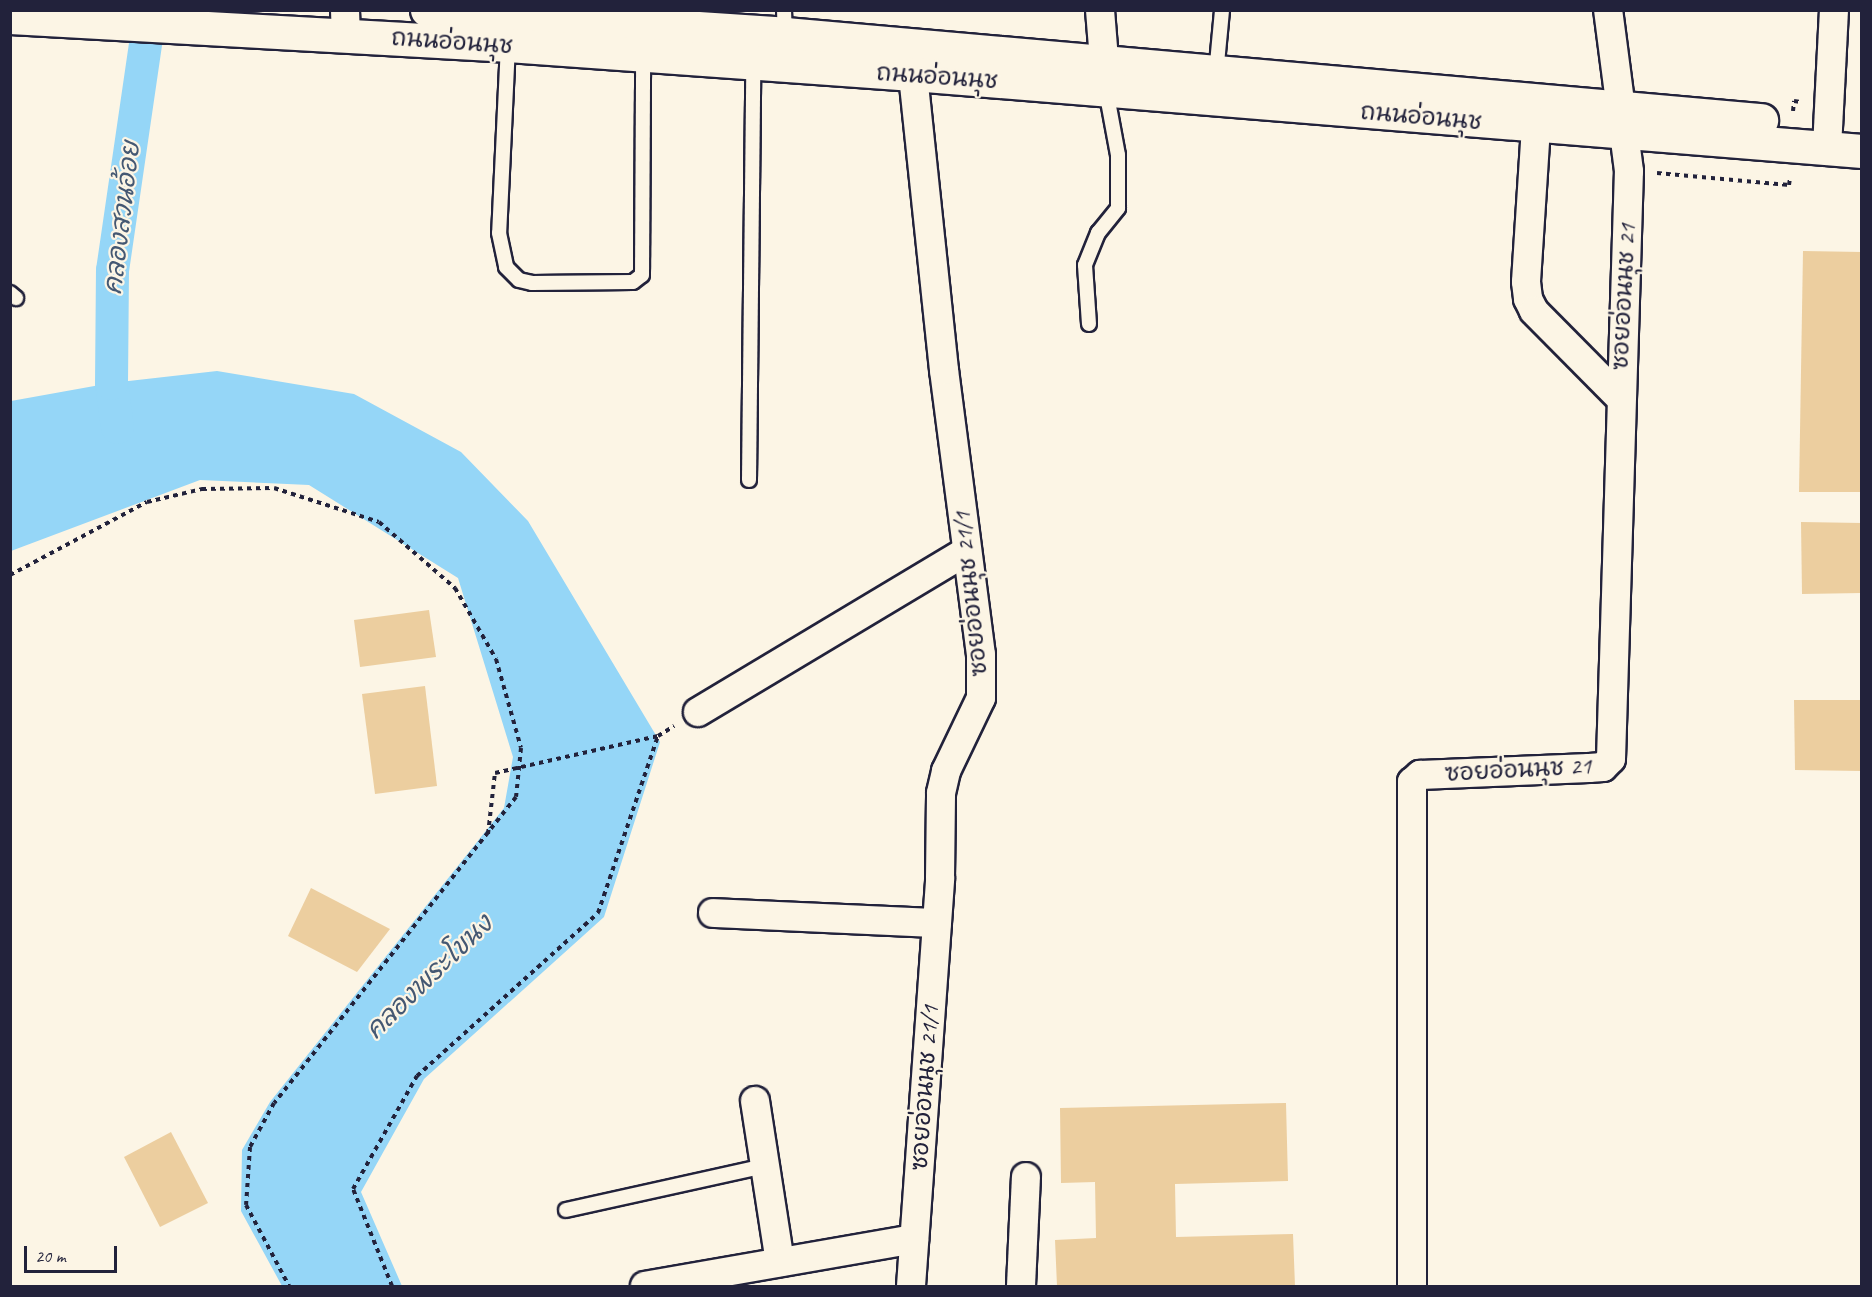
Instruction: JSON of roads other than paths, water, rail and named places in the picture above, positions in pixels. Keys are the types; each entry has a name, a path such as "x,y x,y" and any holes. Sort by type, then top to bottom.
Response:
{"main road":[{"name":"ถนนอ่อนนุช","path":"427,10 784,22 1106,76 1828,137 1862,151"},
{"name":"ถนนอ่อนนุช","path":"10,17 100,20 177,26 345,23 508,45 753,66 913,74 1106,76"},
{"name":"ถนนอ่อนนุช","path":"1215,86 1536,127 1625,120"},
{"name":"ถนนอ่อนนุช","path":"1828,137 1862,128"}],"street":[{"path":"1100,10 1106,76"},
{"name":"ซอยอ่อนนุช 21","path":"1412,1287 1412,782 1420,775 1603,767 1611,759 1619,398 1629,171 1625,120 1608,10"},
{"path":"1828,137 1834,10"},
{"name":"ซอยอ่อนนุช 21/1","path":"911,1287 937,923 942,793 946,771 981,698 981,655 944,370 913,74"},
{"path":"1536,127 1526,282 1528,299 1534,310 1619,398"},
{"path":"698,712 967,551"},
{"path":"712,913 937,923"},
{"path":"755,1101 780,1262"},
{"path":"1021,1287 1026,1177"},
{"path":"645,1287 914,1239"}],"lane":[{"path":"1215,86 1221,10"},
{"path":"784,22 786,68"},
{"path":"508,45 500,233 506,267 519,280 532,283 633,282 642,275 644,56"},
{"path":"749,480 753,66"},
{"path":"1089,324 1085,265 1098,233 1118,208 1118,155 1106,76"},
{"path":"566,1210 765,1166"}],"water":[{"name":"คลองพระโขนง","path":"217,371 354,394 461,452 528,521 660,742 604,917 424,1079 361,1192 402,1286 282,1286 241,1211 242,1150 270,1102 504,808 513,757 458,578 309,485 200,480 11,551 11,401 111,383"}],"waterway":[{"name":"คลองสวนอ้อย","path":"117,427 111,383 112,270 150,10"}]}
